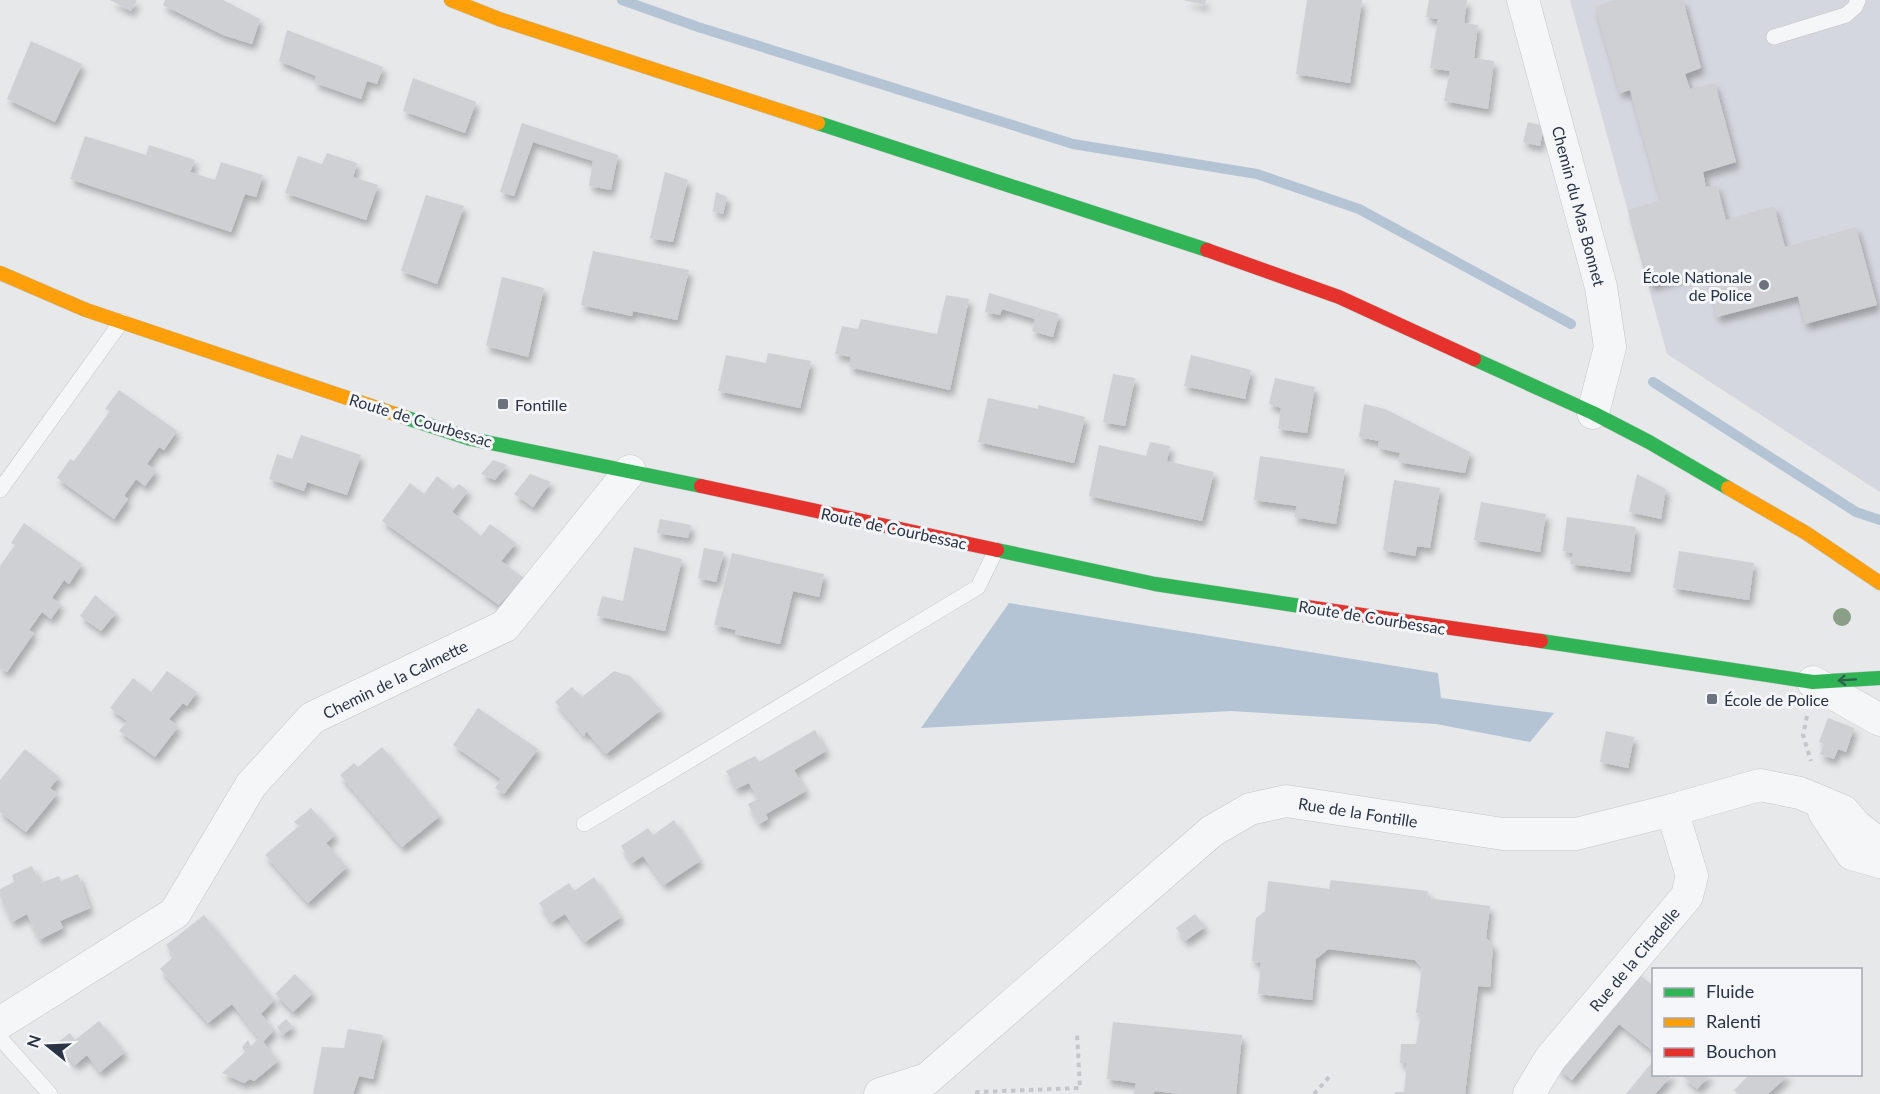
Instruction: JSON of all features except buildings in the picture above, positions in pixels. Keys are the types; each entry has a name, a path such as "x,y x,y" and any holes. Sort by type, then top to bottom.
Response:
{"street":[{"path":"451,0 499,19 1194,245 1339,297 1593,413 1648,442 1806,533 1880,583"},
{"name":"Chemin du Mas Bonnet","path":"1523,0 1601,287 1610,347 1593,413"},
{"name":"Route de Courbessac","path":"0,273 86,310 471,439 1155,584 1813,682 1880,678"},
{"name":"Chemin de la Calmette","path":"0,1023 175,913 250,785 312,718 505,626 630,471"},
{"name":"Route de Courbessac","path":"1813,682 1880,720"},
{"name":"Rue de la Fontille","path":"880,1094 927,1079 1212,831 1250,809 1286,801 1503,834 1576,834 1760,785 1800,793 1843,811 1855,825 1880,845"},
{"path":"1820,803 1826,817 1852,854 1880,862"},
{"name":"Rue de la Citadelle","path":"1529,1094 1550,1059 1687,896 1692,876 1672,810"}],"lane":[{"path":"1774,38 1846,15 1856,7 1858,0"},
{"path":"0,490 122,321"},
{"path":"584,824 978,587 996,550"},
{"path":"0,1038 50,1094"}],"path":[{"path":"1813,682 1803,735 1813,765 1820,803"},
{"path":"977,1094 977,1092 1080,1088 1077,1033"},
{"path":"1314,1094 1330,1076"}],"shaded area":[{"name":"École Nationale de Police","path":"1570,0 1880,0 1880,492 1667,354"}],"water":[{"path":"1009,603 1438,673 1441,698 1554,713 1530,742 1436,724 1231,711 921,728"}],"waterway":[{"path":"622,0 698,27 1073,144 1257,174 1359,209 1571,324"},
{"path":"1653,382 1856,512 1880,520"}],"traffic: fast":[{"path":"818,123 1207,250"},
{"path":"1474,359 1593,413 1649,442 1728,488"},
{"path":"404,417 471,439 701,486"},
{"path":"997,550 1155,584 1307,607"},
{"path":"1541,641 1813,682 1880,678"}],"traffic: slow":[{"path":"451,0 499,19 818,123"},
{"path":"0,273 86,310 404,417"},
{"path":"1728,488 1806,533 1880,583"}],"traffic: jam":[{"path":"1207,250 1339,297 1474,359"},
{"path":"701,486 997,550"},
{"path":"1307,607 1541,641"}],"place":[{"name":"École Nationale de Police","path":"1764,285"},
{"name":"Fontille","path":"503,404"},
{"name":"École de Police","path":"1712,699"}]}
